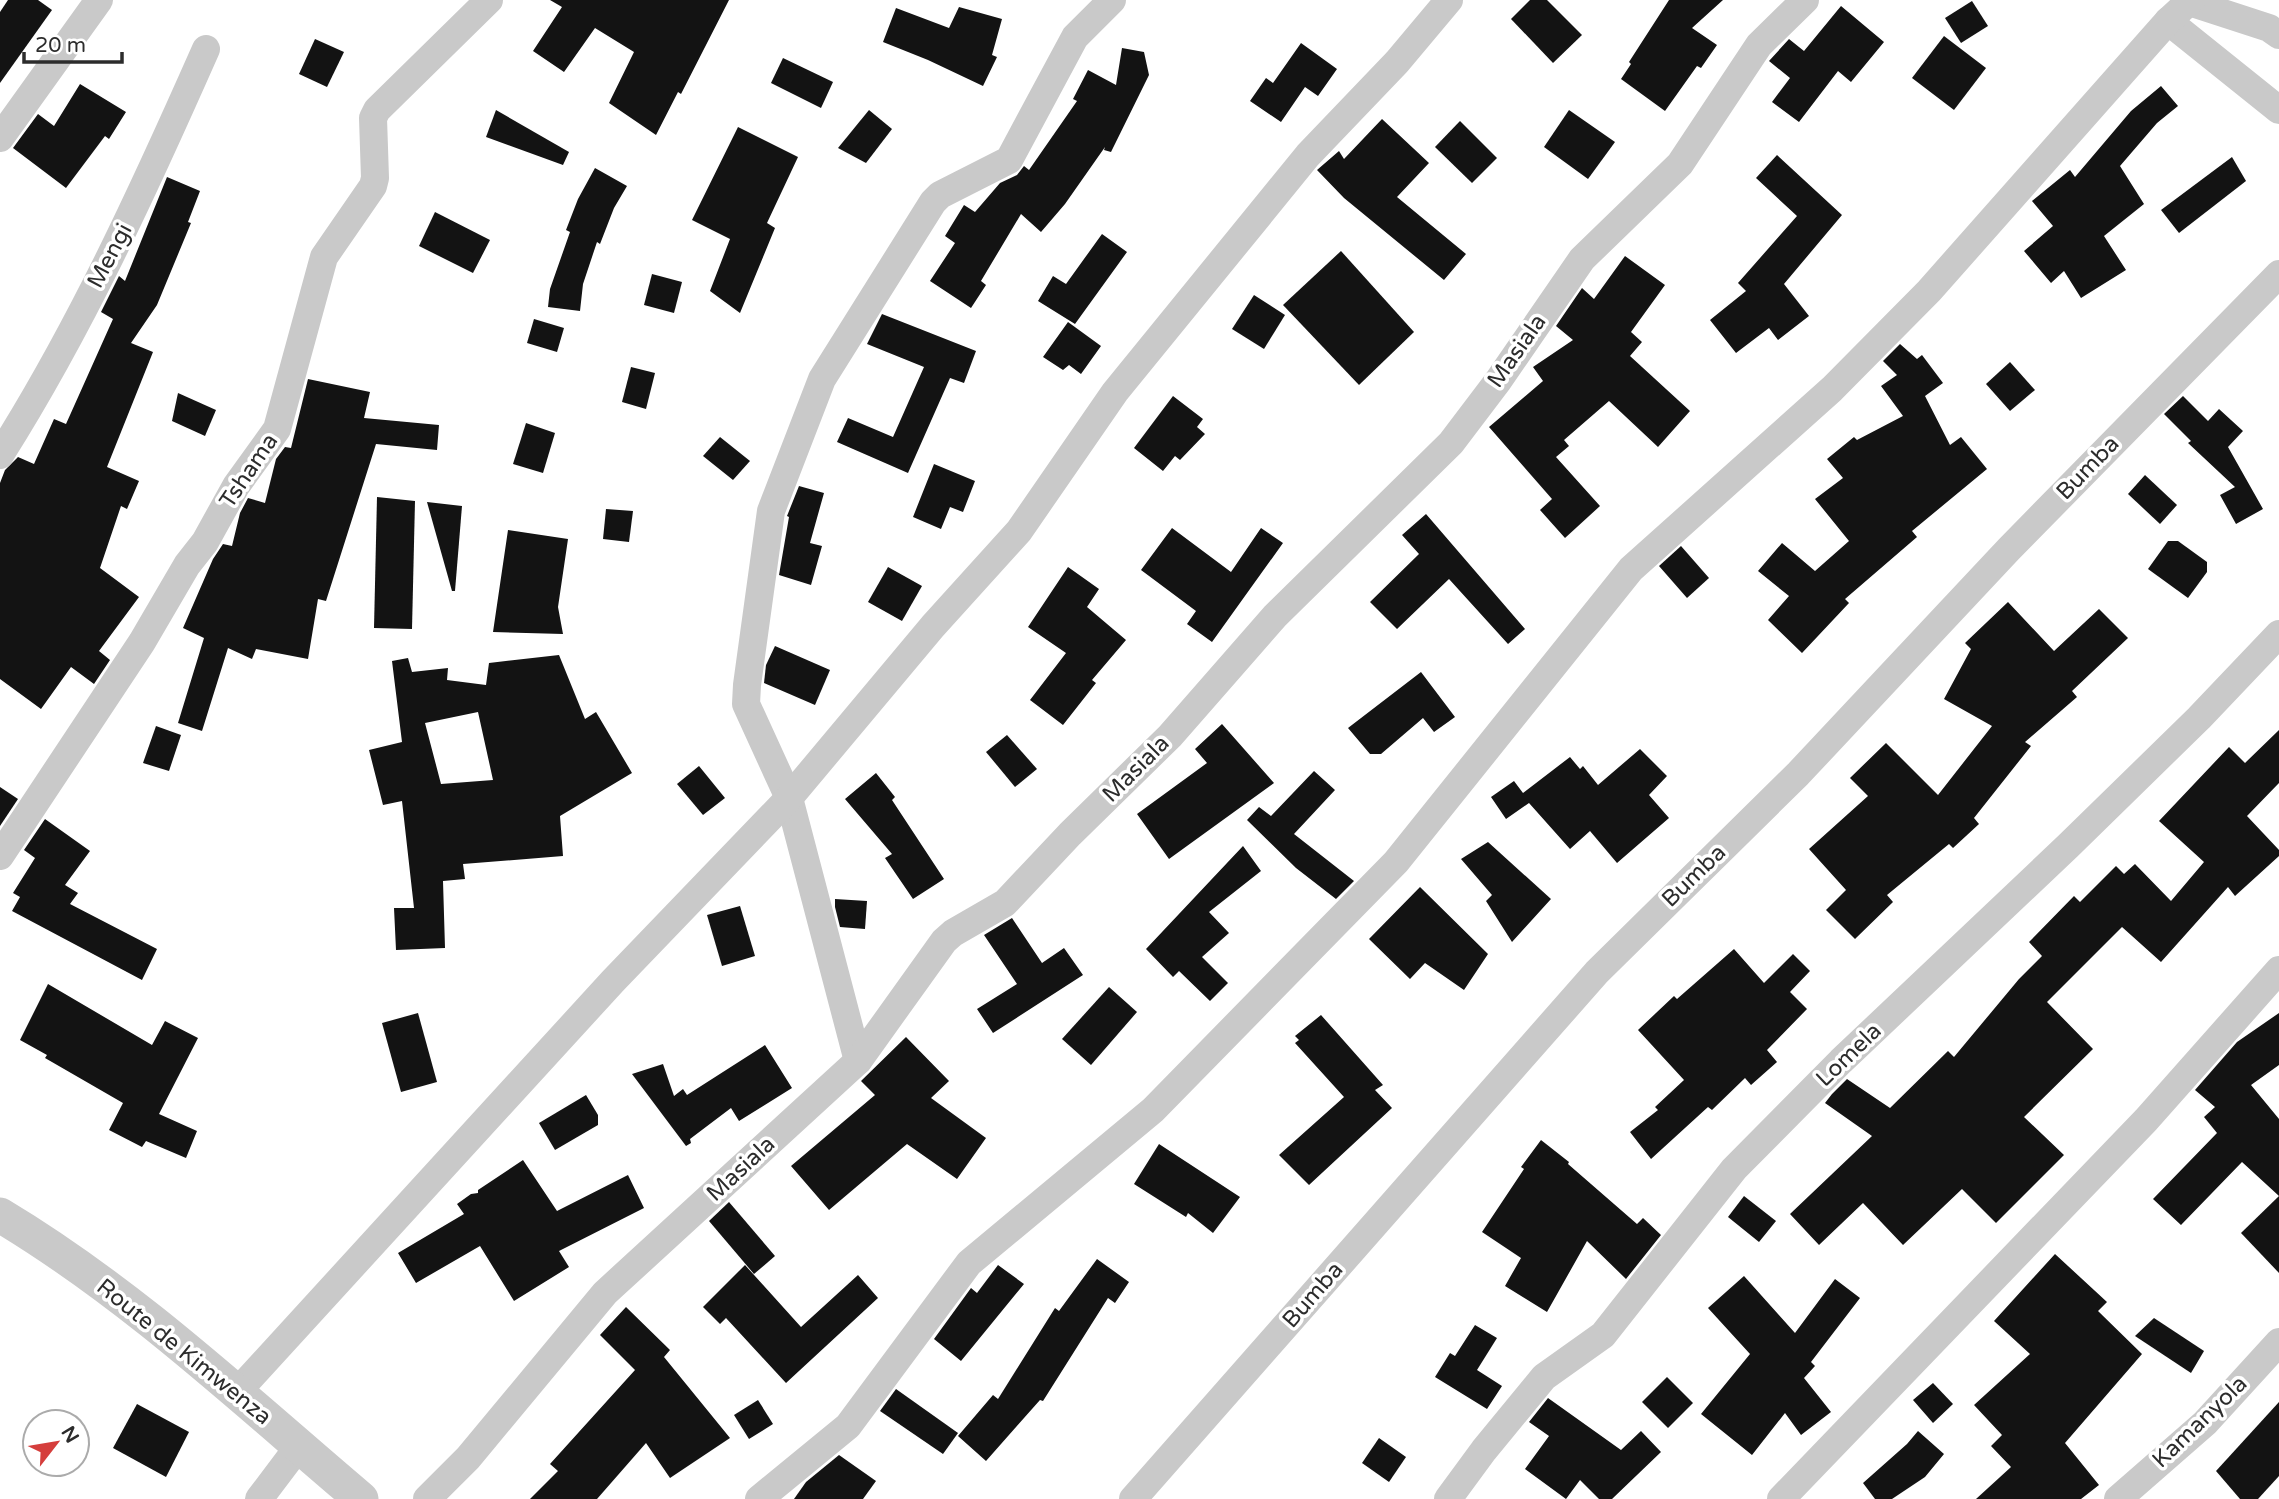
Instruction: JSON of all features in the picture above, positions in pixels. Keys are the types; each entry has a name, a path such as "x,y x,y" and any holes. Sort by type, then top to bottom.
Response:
{"street":[{"path":"0,138 99,0"},
{"path":"858,1061 789,797 746,704 771,511 822,379 933,202 940,195 1009,160 1075,37 1112,0"},
{"path":"237,1392 613,981 789,797 933,626 1019,531 1115,392 1308,155 1397,62 1449,0"},
{"name":"Masiala","path":"427,1499 468,1458 605,1293 858,1061 944,941 1005,903 1070,834 1170,736 1275,616 1451,443 1498,381 1582,259 1680,164 1759,45 1805,0"},
{"path":"759,1499 848,1426 969,1263 1153,1110 1396,862 1631,569 1832,389 1929,291 2168,22 2190,1 2269,28 2279,35"},
{"name":"Tshama","path":"0,856 142,642 187,565 205,542 236,486 277,429 324,257 373,186 373,118 377,110 487,2"},
{"path":"2168,22 2279,110"},
{"name":"Mengi","path":"0,455 33,402 138,203 206,48"},
{"name":"Bumba","path":"1133,1499 1597,972 1798,774 2009,549 2279,274"},
{"name":"Lomela","path":"1448,1499 1544,1377 1603,1335 1734,1169 1841,1061 2115,801 2279,634"},
{"path":"1781,1499 2146,1120 2279,970"},
{"name":"Route de Kimwenza","path":"0,1215 29,1232 124,1301 237,1392 361,1499"},
{"name":"Kamanyola","path":"2118,1499 2205,1423 2279,1342"},
{"path":"259,1499 299,1446"}],"building":[{"path":"8,0 38,0 52,10 0,83 0,12"},
{"path":"550,0 729,0 681,94 678,92 656,135 609,103 634,52 595,28 564,72 533,51 562,7"},
{"path":"1530,0 1547,0 1582,35 1553,63 1511,19"},
{"path":"1669,0 1723,0 1692,28 1717,45 1701,68 1697,66 1665,111 1621,79"},
{"path":"1972,1 1988,26 1961,43 1945,18"},
{"path":"1841,6 1884,42 1851,82 1838,71 1799,122 1772,102 1790,78 1769,61 1789,39 1804,51"},
{"path":"959,7 1002,19 992,55 997,57 983,86 883,42 896,8 949,28"},
{"path":"1944,36 1986,68 1954,110 1912,78"},
{"path":"315,39 344,52 327,87 299,74"},
{"path":"1301,43 1337,69 1318,96 1305,87 1281,122 1250,101 1266,78 1273,83"},
{"path":"1122,48 1144,52 1149,75 1111,152 1104,150 1105,147 1065,204 1041,232 1021,214 981,281 986,285 971,308 930,281 955,243 945,236 964,205 975,212 1000,183 1017,175 1024,166 1029,170 1077,101 1073,99 1088,70 1116,85"},
{"path":"783,58 833,82 821,108 771,83"},
{"path":"80,84 126,112 109,139 105,136 66,188 13,148 38,114 54,126"},
{"path":"2161,86 2178,106 2157,123 2120,166 2144,204 2104,236 2126,270 2081,298 2064,271 2051,283 2024,251 2053,226 2032,201 2070,170 2075,177 2131,111"},
{"path":"496,110 569,152 563,165 486,137"},
{"path":"869,110 892,129 866,163 838,148"},
{"path":"1569,110 1615,142 1588,179 1544,147"},
{"path":"1382,119 1429,163 1397,197 1466,254 1444,280 1344,198 1317,170 1339,151 1344,159"},
{"path":"1460,121 1497,158 1472,183 1435,147"},
{"path":"738,127 798,157 767,223 775,228 740,313 710,291 730,239 692,220"},
{"path":"1777,155 1842,215 1784,284 1809,316 1778,340 1769,328 1736,353 1710,320 1746,291 1738,283 1797,216 1756,178"},
{"path":"2232,157 2246,181 2179,233 2161,210"},
{"path":"595,168 627,186 614,208 600,244 597,242 583,284 580,311 548,307 550,289 570,232 566,230 578,199"},
{"path":"167,177 200,191 188,222 191,223 157,305 131,343 153,352 107,467 139,481 127,509 121,506 100,568 139,597 99,651 110,660 94,684 71,667 41,709 0,679 0,483 5,470 18,457 34,464 54,419 66,424 113,319 101,312 119,276 125,281"},
{"path":"435,212 490,240 473,273 419,246"},
{"path":"1102,234 1127,252 1075,324 1038,301 1053,276 1066,284"},
{"path":"1341,251 1414,332 1359,385 1283,305"},
{"path":"1625,256 1665,285 1631,332 1642,342 1630,356 1690,411 1658,447 1609,401 1564,440 1569,446 1556,457 1600,506 1565,538 1540,510 1552,499 1489,427 1543,381 1533,367 1573,340 1556,326 1582,288 1594,299"},
{"path":"652,274 682,282 674,313 644,305"},
{"path":"1254,295 1285,315 1264,349 1232,329"},
{"path":"882,314 976,351 964,383 950,378 908,473 837,442 848,418 893,437 924,367 867,344"},
{"path":"534,319 564,328 557,352 527,343"},
{"path":"1068,322 1101,346 1081,374 1069,365 1063,370 1043,357"},
{"path":"1900,344 1917,359 1922,355 1943,383 1925,396 1950,445 1961,437 1987,469 1912,531 1917,537 1845,599 1849,603 1802,653 1768,620 1789,596 1758,571 1782,543 1815,571 1849,541 1815,499 1843,478 1827,459 1854,437 1857,440 1903,416 1881,386 1897,375 1883,361"},
{"path":"2010,362 2035,390 2010,411 1986,384"},
{"path":"631,367 655,373 646,409 622,402"},
{"path":"308,379 370,392 364,418 439,425 437,450 376,444 326,601 318,599 308,659 256,649 252,659 228,648 202,731 178,723 204,638 183,628 213,559 223,544 232,546 240,513 248,498 265,503 276,459 285,447 291,448"},
{"path":"178,393 216,410 205,436 172,421"},
{"path":"1173,396 1203,419 1197,427 1205,434 1180,460 1175,456 1163,471 1134,448"},
{"path":"2183,396 2208,421 2219,409 2243,431 2228,447 2263,509 2236,524 2220,495 2235,487 2188,443 2191,441 2164,414"},
{"path":"526,423 555,433 543,473 513,464"},
{"path":"720,437 750,461 733,480 703,456"},
{"path":"934,464 975,481 963,512 950,507 941,529 913,517"},
{"path":"2145,475 2177,505 2160,524 2128,494"},
{"path":"799,486 824,493 810,543 822,546 811,585 779,575 789,517 787,516"},
{"path":"377,497 415,501 412,629 374,628"},
{"path":"427,502 462,506 455,591 452,591"},
{"path":"606,509 633,511 629,542 603,539"},
{"path":"1426,514 1525,629 1508,644 1449,579 1397,629 1370,602 1419,554 1402,535"},
{"path":"1172,528 1231,572 1261,528 1283,543 1212,642 1187,624 1196,611 1141,570"},
{"path":"508,530 568,539 558,607 563,634 493,632"},
{"path":"2168,541 2178,541 2207,562 2207,572 2188,598 2148,569"},
{"path":"1681,546 1709,578 1687,598 1659,566"},
{"path":"888,567 922,586 902,621 868,602"},
{"path":"1068,567 1099,589 1087,607 1126,640 1092,680 1096,683 1063,725 1030,700 1066,653 1028,627"},
{"path":"2008,602 2054,651 2099,609 2128,638 2072,691 2077,697 2025,742 2031,746 1974,818 1979,824 1953,848 1949,844 1887,895 1893,902 1855,939 1826,910 1846,890 1809,849 1868,796 1850,778 1886,743 1938,795 1992,726 1944,699 1971,649 1965,643"},
{"path":"775,646 830,670 815,705 764,683 766,665"},
{"path":"559,655 585,719 596,712 632,773 560,816 563,856 463,864 465,879 443,881 445,948 396,950 394,908 414,908 402,801 383,805 369,750 402,742 392,661 408,658 412,672 448,668 447,680 486,685 489,663","holes":["478,712 493,780 441,784 425,723"]},
{"path":"1421,672 1455,717 1434,732 1423,718 1381,754 1370,754 1348,728"},
{"path":"1222,724 1274,783 1169,859 1137,814 1207,763 1195,749"},
{"path":"156,726 181,735 169,771 143,763"},
{"path":"2279,730 2279,783 2247,816 2279,850 2279,856 2235,896 2228,887 2161,962 2122,927 2047,1002 2093,1049 2024,1117 2064,1155 1996,1223 1962,1189 1903,1245 1863,1203 1819,1245 1790,1214 1872,1136 1825,1103 1832,1094 1847,1079 1890,1108 1948,1051 1954,1057 2019,979 2042,956 2029,942 2074,896 2080,902 2116,866 2124,874 2135,864 2171,901 2204,862 2159,821 2229,747 2245,763"},
{"path":"1007,735 1037,769 1015,787 986,752"},
{"path":"1640,749 1667,776 1649,795 1669,818 1617,863 1590,831 1570,849 1529,803 1506,819 1491,797 1514,781 1523,793 1570,757 1580,769 1583,766 1598,785"},
{"path":"699,766 725,798 703,815 677,784"},
{"path":"1314,771 1335,790 1294,834 1354,881 1336,899 1296,868 1247,820 1259,807 1271,816"},
{"path":"876,773 895,797 892,800 944,879 913,899 885,858 892,854 845,799"},
{"path":"0,787 18,799 0,826"},
{"path":"45,819 90,851 65,885 78,893 70,904 157,949 142,980 12,911 20,897 13,893 35,858 24,850"},
{"path":"1488,842 1551,899 1512,942 1486,901 1492,895 1461,859"},
{"path":"1243,846 1261,871 1209,912 1229,933 1202,957 1228,983 1210,1001 1179,971 1173,977 1146,949"},
{"path":"1420,887 1488,954 1464,990 1425,963 1410,979 1369,939"},
{"path":"835,899 867,901 865,929 840,927"},
{"path":"740,906 755,956 722,966 707,915"},
{"path":"1012,918 1042,963 1064,948 1083,975 993,1033 977,1009 1017,984 984,935"},
{"path":"1734,949 1764,983 1793,954 1810,971 1790,992 1807,1009 1767,1050 1777,1062 1751,1085 1745,1078 1712,1110 1708,1107 1651,1159 1630,1132 1658,1110 1655,1107 1684,1080 1638,1030 1674,996 1677,999"},
{"path":"48,984 152,1045 165,1021 198,1038 159,1114 197,1131 186,1158 146,1141 142,1147 109,1130 123,1103 45,1058 47,1055 20,1040"},
{"path":"1109,987 1137,1012 1091,1065 1062,1039"},
{"path":"418,1013 437,1082 401,1092 382,1023"},
{"path":"2279,1013 2279,1065 2251,1085 2279,1119 2279,1196 2242,1162 2181,1225 2153,1199 2217,1133 2204,1117 2215,1107 2195,1090 2237,1042"},
{"path":"1321,1015 1383,1085 1375,1090 1392,1108 1309,1185 1279,1155 1344,1097 1295,1043 1299,1040 1295,1036"},
{"path":"906,1037 949,1081 931,1098 986,1138 957,1179 907,1144 829,1210 791,1166 875,1095 861,1081"},
{"path":"765,1045 792,1088 739,1121 731,1108 690,1139 691,1143 686,1146 632,1074 663,1064 674,1096 683,1089 687,1095"},
{"path":"586,1095 598,1115 598,1125 555,1150 539,1123"},
{"path":"1541,1140 1637,1224 1643,1218 1661,1235 1626,1279 1587,1241 1547,1312 1505,1286 1521,1258 1482,1232 1524,1169 1521,1167"},
{"path":"1159,1144 1240,1197 1213,1233 1188,1213 1186,1217 1134,1184"},
{"path":"523,1160 557,1211 628,1175 644,1208 559,1251 569,1267 514,1301 480,1246 416,1283 398,1253 464,1214 457,1204 471,1194 478,1193 478,1190"},
{"path":"1744,1196 1776,1221 1759,1242 1728,1217"},
{"path":"2279,1196 2279,1273 2241,1233"},
{"path":"729,1202 775,1256 754,1274 709,1221"},
{"path":"2055,1254 2107,1302 2098,1311 2142,1354 2065,1443 2099,1485 2081,1499 1976,1499 2011,1467 1991,1446 2002,1435 1974,1405 2030,1354 1994,1321"},
{"path":"1097,1259 1129,1282 1115,1303 1108,1298 1043,1401 1040,1400 986,1461 958,1436 993,1395 998,1399 1055,1308 1059,1311"},
{"path":"745,1265 801,1327 858,1275 878,1298 786,1383 726,1318 720,1324 703,1307"},
{"path":"998,1265 1024,1284 961,1361 934,1339 971,1288 977,1293"},
{"path":"1744,1276 1795,1333 1835,1279 1860,1298 1811,1362 1815,1366 1804,1378 1831,1412 1801,1435 1785,1413 1752,1455 1701,1414 1750,1354 1708,1308"},
{"path":"626,1307 670,1350 664,1357 730,1438 670,1478 646,1443 597,1499 530,1499 558,1471 550,1464 635,1370 600,1335"},
{"path":"2154,1318 2204,1351 2191,1373 2135,1336"},
{"path":"1475,1325 1497,1338 1477,1370 1502,1386 1487,1409 1435,1377 1450,1353 1455,1356"},
{"path":"1667,1377 1693,1403 1668,1428 1642,1402"},
{"path":"1933,1383 1953,1404 1933,1423 1913,1400"},
{"path":"896,1389 958,1433 943,1454 880,1411"},
{"path":"1548,1398 1621,1450 1641,1431 1661,1452 1612,1499 1599,1499 1580,1480 1566,1499 1525,1469 1549,1436 1529,1422"},
{"path":"758,1400 773,1424 749,1439 734,1415"},
{"path":"2279,1402 2279,1476 2258,1499 2240,1499 2216,1471"},
{"path":"137,1404 189,1432 166,1477 113,1448"},
{"path":"1918,1431 1944,1454 1925,1477 1892,1499 1875,1499 1863,1483"},
{"path":"1379,1438 1406,1457 1389,1482 1362,1463"},
{"path":"839,1455 876,1481 863,1499 794,1499 806,1482"}]}
